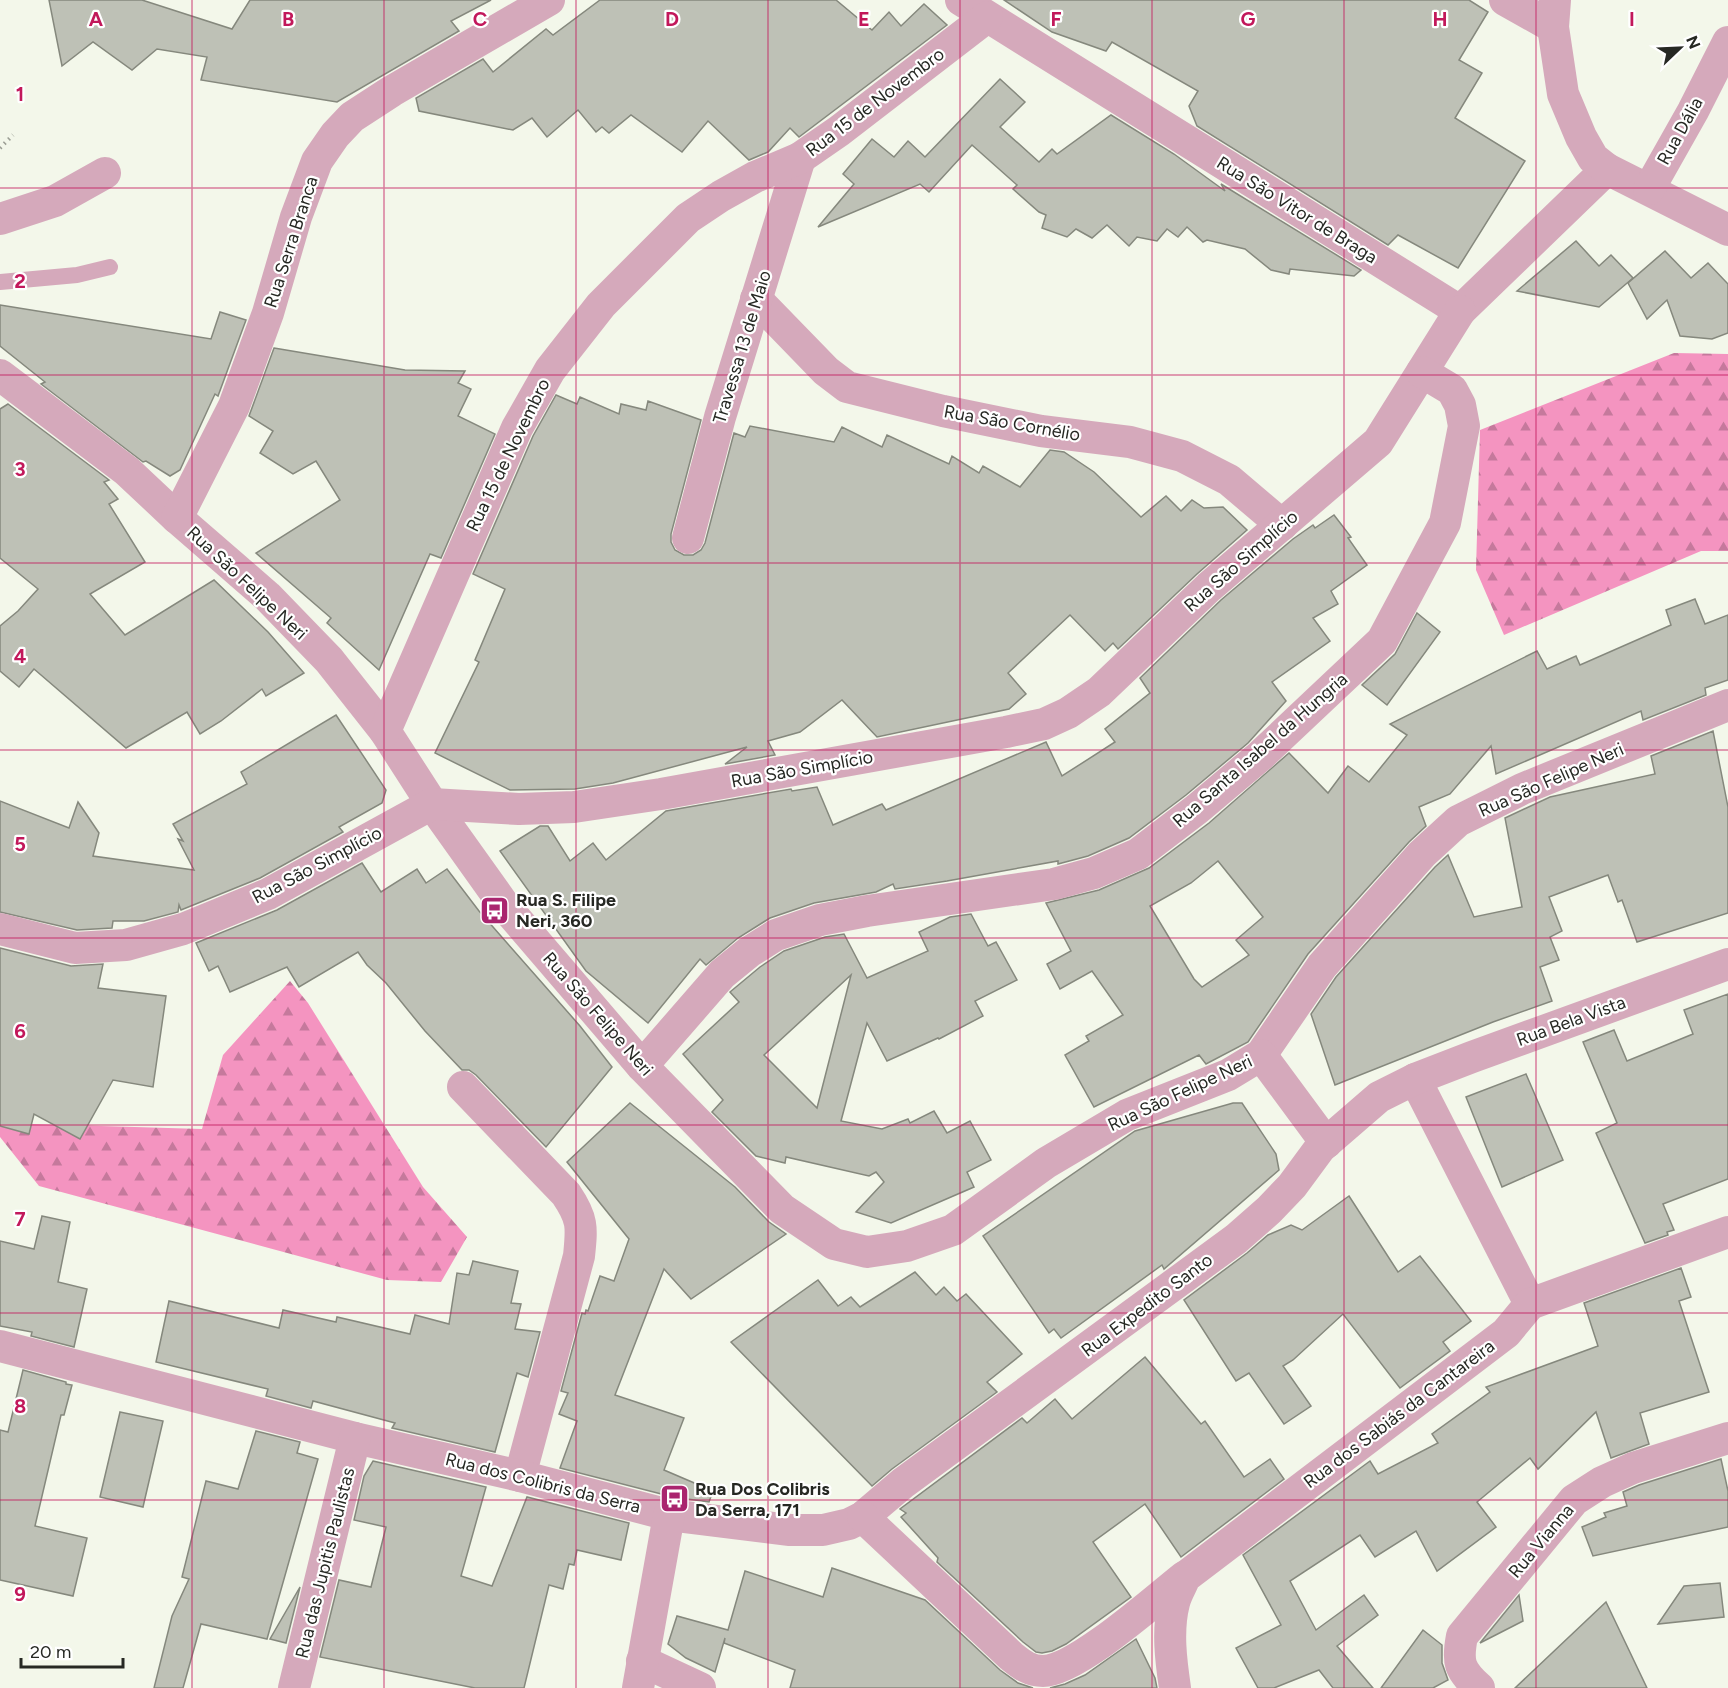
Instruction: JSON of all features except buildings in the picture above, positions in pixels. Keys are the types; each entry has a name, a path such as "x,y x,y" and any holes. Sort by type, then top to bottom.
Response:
{"street":[{"name":"Rua Serra Branca","path":"177,518 234,406 268,313 296,217 317,161 335,135 352,117 392,91 549,0"},
{"name":"Rua São Vitor de Braga","path":"961,0 1460,311"},
{"path":"1505,0 1554,14 1563,94 1581,137 1593,158 1607,169 1728,230"},
{"name":"Rua 15 de Novembro","path":"385,731 517,428 550,370 601,305 688,218 755,177 800,158 839,131 987,17"},
{"name":"Rua Dália","path":"1649,189 1693,111 1728,42"},
{"name":"Travessa 13 de Maio","path":"688,538 720,417 800,158"},
{"path":"1460,311 1607,169"},
{"path":"0,219 55,201 105,173"},
{"name":"Rua São Cornélio","path":"756,299 826,370 847,387 943,411 1041,431 1130,442 1182,456 1229,480 1282,525"},
{"name":"Rua São Simplício","path":"0,929 75,948 126,945 183,928 268,894 432,804 519,809 574,807 673,792 1044,724 1068,713 1099,692 1209,587 1378,442 1460,311"},
{"name":"Rua Santa Isabel da Hungria","path":"642,1066 722,974 749,952 776,935 820,920 1053,884 1094,873 1138,854 1197,809 1260,756 1382,641 1445,523 1464,426 1460,405 1452,390 1422,372"},
{"name":"Rua São Felipe Neri","path":"0,375 127,471 267,596 329,660 385,731 432,804 504,905 642,1066 782,1209 834,1244 867,1252 907,1246 952,1230 1046,1163 1127,1115 1228,1075 1261,1055 1322,966 1422,854 1458,821 1522,789 1728,705"},
{"name":"Rua Bela Vista","path":"1414,1079 1728,964"},
{"name":"Rua São Felipe Neri","path":"1261,1055 1326,1143"},
{"path":"1414,1079 1530,1304 1728,1232"},
{"name":"Rua Expedito Santo","path":"863,1517 903,1484 1236,1239 1292,1186 1320,1148 1379,1097 1414,1079"},
{"path":"463,1087 566,1194 579,1212 581,1233 579,1256 520,1476"},
{"name":"Rua dos Sabiás da Cantareira","path":"1185,1577 1506,1333 1530,1304"},
{"name":"Rua dos Colibris da Serra","path":"0,1346 355,1438 520,1476 669,1515 790,1530 823,1530 849,1524 863,1517"},
{"name":"Rua das Jupitis Paulistas","path":"294,1688 355,1438"},
{"name":"Rua Vianna","path":"1479,1688 1467,1677 1458,1656 1462,1636 1575,1500 1602,1482 1633,1468 1728,1438"},
{"path":"669,1515 640,1674 700,1688"},
{"path":"863,1517 1027,1668 1044,1671 1062,1667 1089,1651 1185,1577"},
{"path":"1175,1688 1171,1664 1170,1633 1174,1603 1185,1577"}],"lane":[{"path":"0,282 77,275 110,267"}],"path":[{"path":"0,148 13,135"}],"green space":[{"path":"1674,353 1728,354 1728,551 1701,551 1504,635 1476,570 1480,430"},
{"path":"290,981 308,1003 423,1187 467,1237 441,1282 387,1280 39,1186 0,1137 0,1123 202,1129 223,1055"}],"place":[{"name":"Rua S. Filipe Neri, 360","path":"495,910"},
{"name":"Rua Dos Colibris Da Serra, 171","path":"674,1499"}]}
